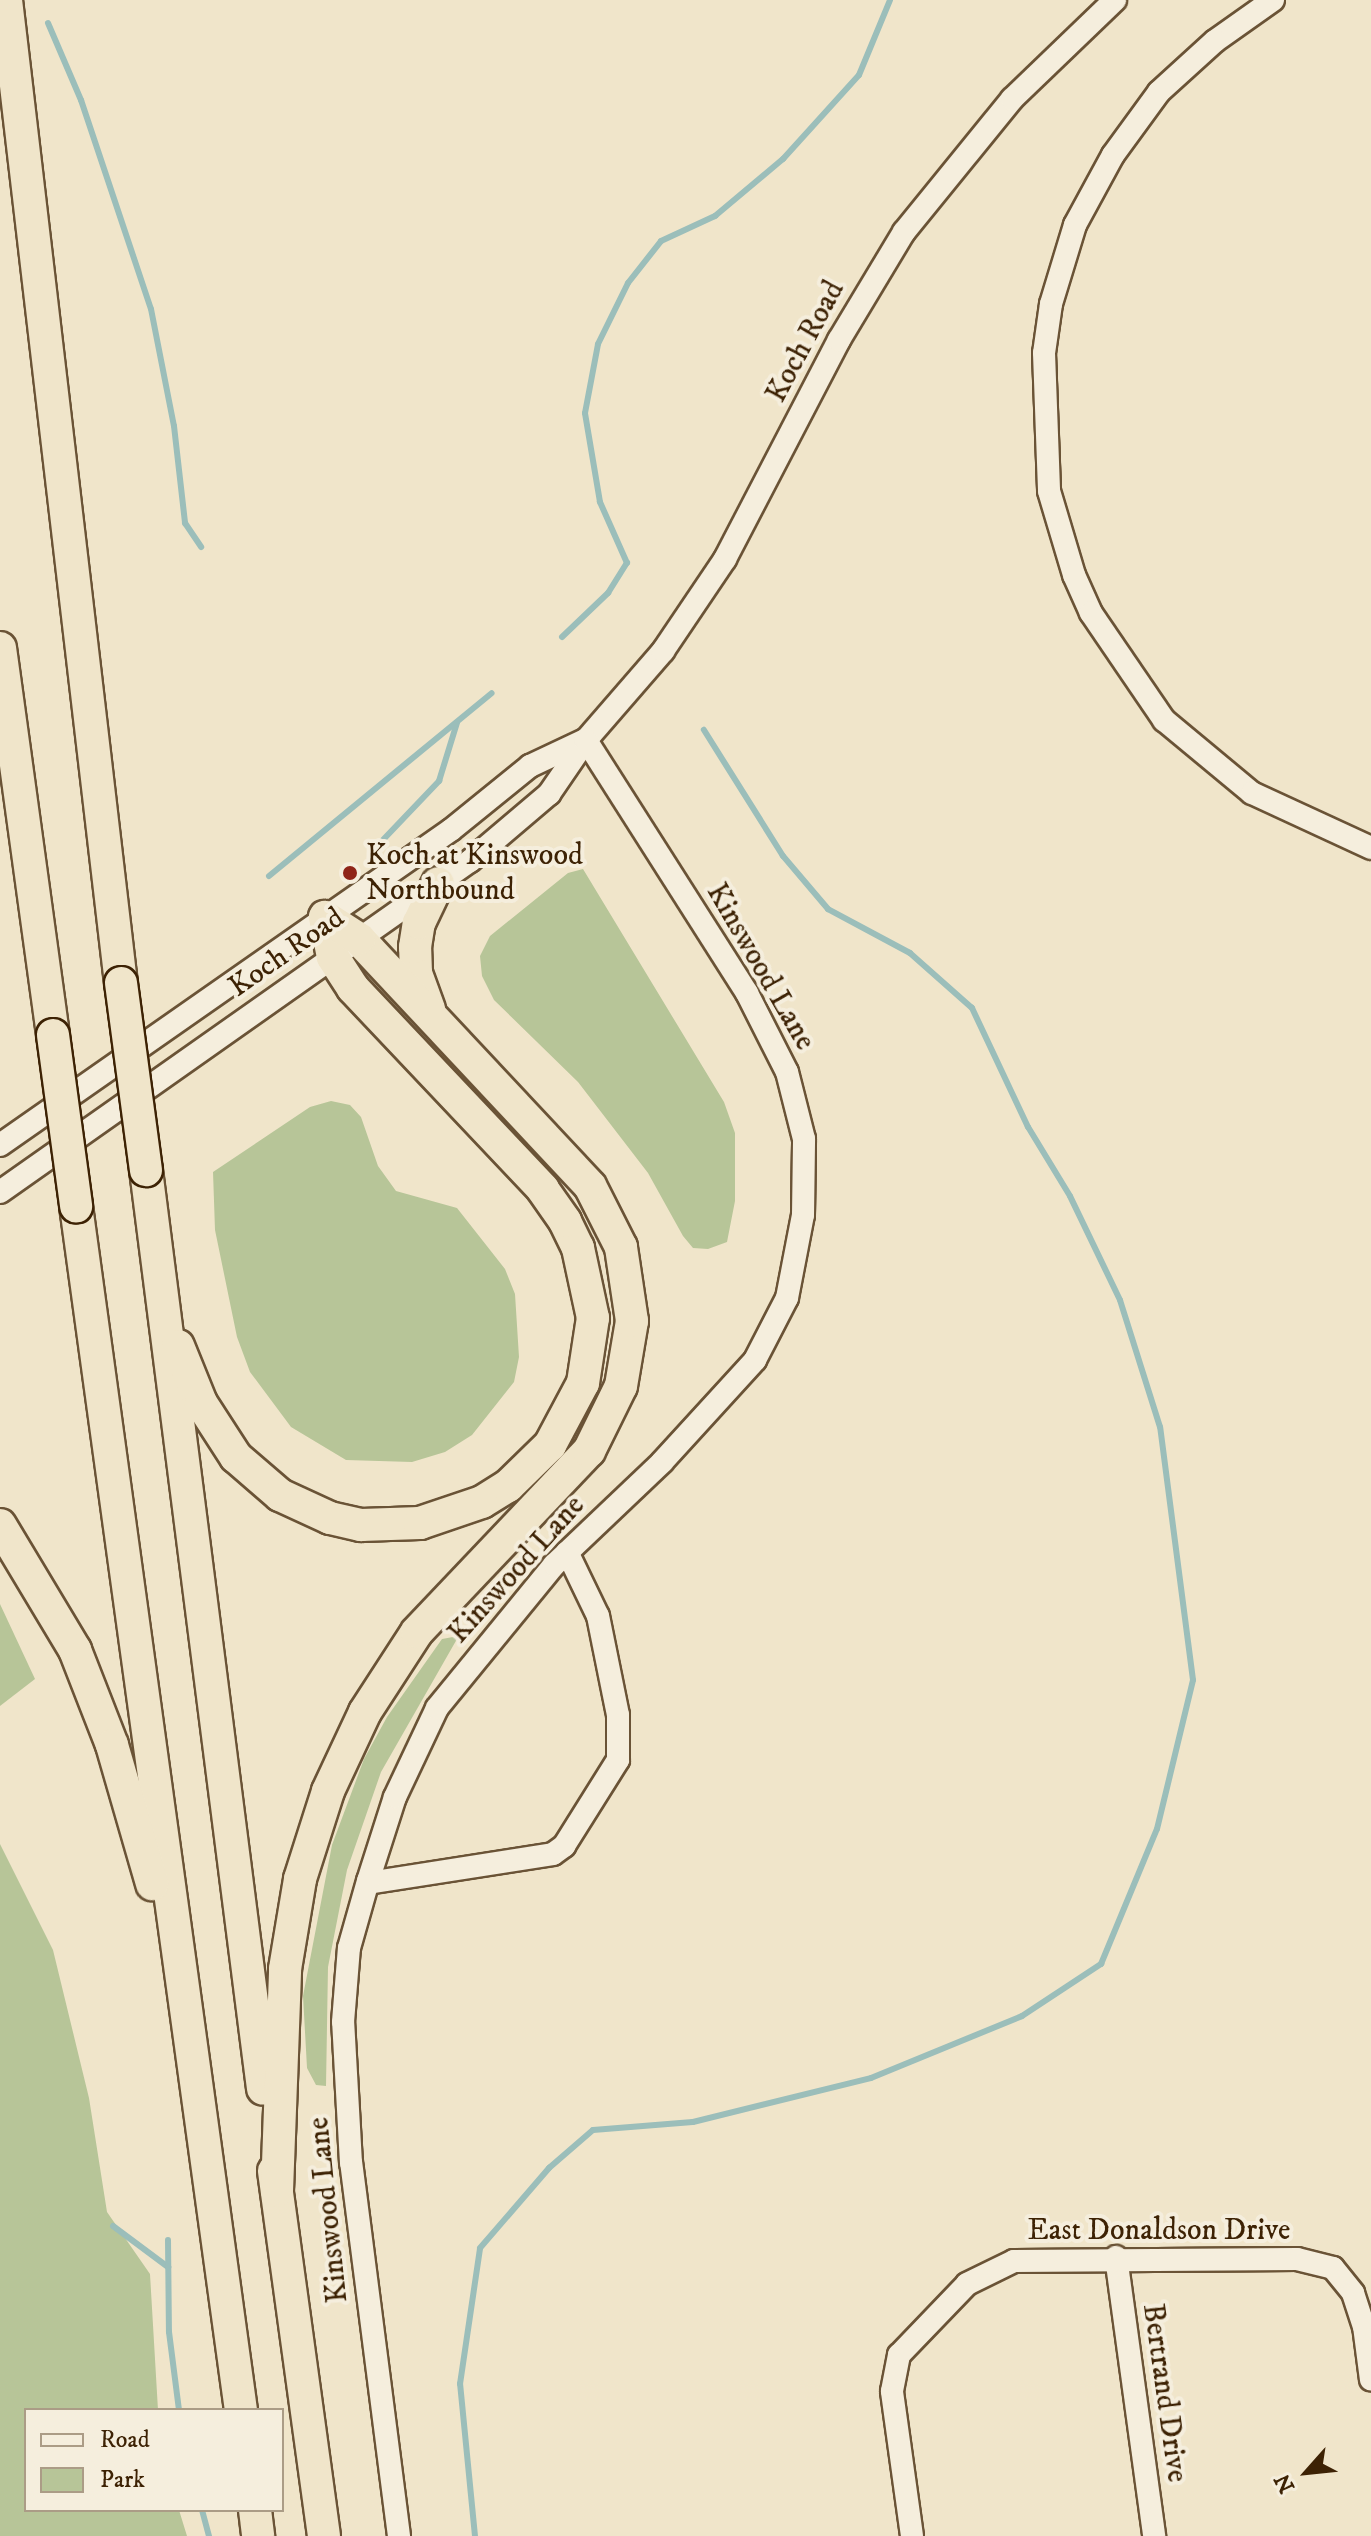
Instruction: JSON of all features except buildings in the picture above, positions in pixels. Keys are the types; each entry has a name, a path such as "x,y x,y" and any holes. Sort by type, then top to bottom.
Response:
{"highway":[{"path":"6,0 161,1302 324,2536"},
{"path":"0,648 241,2408"},
{"path":"433,1020 416,973 415,947 419,923 438,883"},
{"path":"277,2191 285,1969 300,1879 328,1791 365,1712 417,1632 589,1451 610,1417 628,1355 630,1286 607,1215 590,1186 433,1020 346,948 325,917"},
{"path":"161,1302 201,1403 236,1457 280,1495 330,1518 391,1527 471,1507 531,1467 570,1416 591,1351 593,1318 585,1271 565,1221 543,1189 353,988 346,948"},
{"path":"0,1525 50,1603 94,1697 184,1993"},
{"path":"255,2512 258,2536"}],"street":[{"name":"Koch Road","path":"0,1192 438,883 549,794 586,740 663,651 725,559 839,340 904,232 1012,99 1115,0"},
{"path":"1273,0 1215,41 1159,92 1113,155 1075,225 1051,304 1044,353 1049,491 1074,575 1091,613 1164,720 1252,793 1371,848"},
{"name":"Koch Road","path":"0,1145 451,830 530,766 586,740"},
{"name":"Kinswood Lane","path":"399,2536 351,2163 343,2022 349,1948 368,1883 395,1797 437,1708 567,1552 662,1462 755,1360 787,1298 803,1215 804,1139 787,1072 747,993 586,740"},
{"path":"368,1883 553,1854 564,1846 618,1760 618,1715 598,1616 567,1552"},
{"name":"East Donaldson Drive","path":"912,2536 892,2391 899,2355 967,2284 1014,2261 1116,2257 1297,2259 1333,2268 1353,2293 1364,2326 1371,2380"},
{"name":"Bertrand Drive","path":"1116,2257 1154,2536"}],"green space":[{"path":"583,869 724,1102 735,1133 735,1201 727,1242 708,1249 693,1248 683,1236 648,1173 578,1082 494,1000 482,976 480,956 490,936 568,873"},
{"path":"331,1101 350,1105 361,1117 378,1166 396,1191 457,1208 505,1269 515,1294 519,1357 514,1382 472,1435 445,1452 412,1462 346,1460 291,1427 250,1372 237,1337 215,1230 213,1172 310,1107"},
{"path":"0,1604 35,1679 0,1706"},
{"path":"442,1639 457,1639 381,1772 347,1870 328,1967 326,2086 316,2085 307,2068 303,1996 332,1845 364,1759 387,1717"},
{"path":"0,1844 53,1950 89,2098 107,2212 150,2274 158,2408 24,2408 24,2512 180,2512 187,2536 0,2536"}],"waterway":[{"path":"562,637 608,593 627,563 600,502 585,413 598,344 628,283 661,241 715,216 783,159 859,75 890,0"},
{"path":"48,23 81,100 151,309 174,426 185,523 201,547"},
{"path":"269,876 492,693"},
{"path":"380,843 439,781 457,723"},
{"path":"475,2536 460,2384 480,2248 549,2168 593,2130 693,2122 871,2078 1022,2016 1101,1964 1157,1829 1193,1680 1160,1427 1120,1300 1070,1196 1028,1127 972,1008 910,953 828,909 783,856 704,730"},
{"path":"113,2226 168,2267"},
{"path":"168,2240 169,2332 179,2408"},
{"path":"203,2512 209,2536"}],"place":[{"name":"Koch at Kinswood Northbound","path":"350,873"}]}
